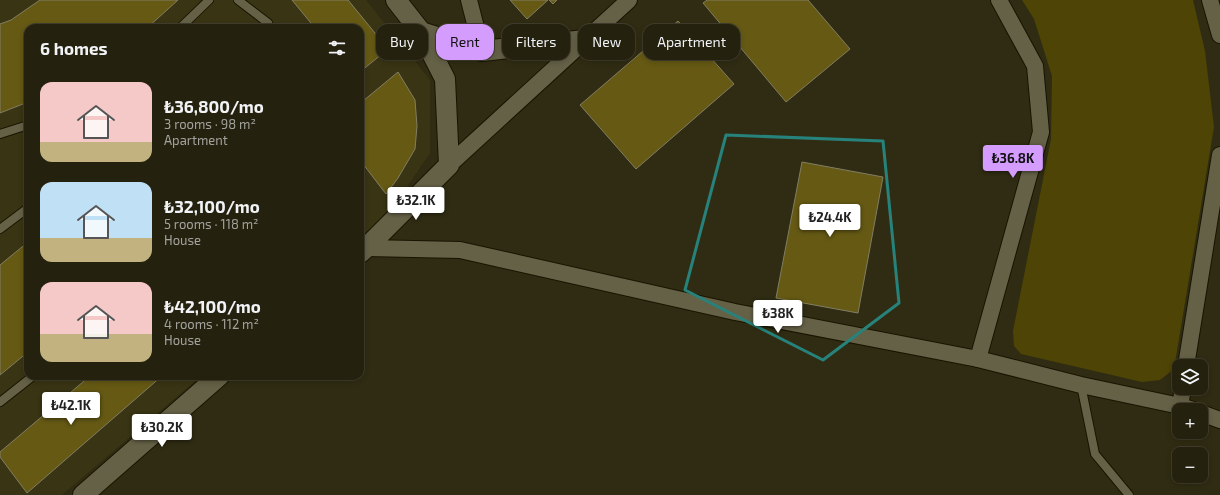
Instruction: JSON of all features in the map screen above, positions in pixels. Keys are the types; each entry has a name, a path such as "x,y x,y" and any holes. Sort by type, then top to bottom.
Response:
{"street":[{"path":"396,0 415,24"},
{"path":"469,0 475,24"},
{"path":"603,24 629,0"},
{"path":"978,359 1041,132 1035,66 999,0"},
{"path":"1210,0 1220,35"},
{"path":"494,50 578,41"},
{"path":"428,46 445,79 449,165"},
{"path":"364,249 449,165 578,47"},
{"path":"1187,359 1220,156"},
{"path":"364,250 460,250 735,312 978,359 1081,385 1172,405"},
{"path":"83,495 214,380"},
{"path":"1208,416 1220,420"}],"lane":[{"path":"184,24 209,0"},
{"path":"238,0 265,24"},
{"path":"0,134 24,126"},
{"path":"0,229 24,211"},
{"path":"0,402 28,380"},
{"path":"1081,385 1095,454 1130,495"}],"highlighted area":[{"path":"726,135 883,141 899,303 823,360 685,290"}],"shaded area":[{"path":"0,0 366,0 385,24 376,24 376,60 414,60 430,80 430,153 385,219 364,237 364,24 24,24 24,380 196,380 62,495 0,495"},
{"path":"1022,0 1193,0 1205,51 1214,127 1176,359 1172,359 1172,371 1160,380 1142,382 1021,354 1014,346 1013,331 1051,139 1052,76 1034,19"}],"building":[{"path":"40,0 178,0 151,24 24,24 24,104 0,113 0,24 11,20"},
{"path":"292,0 348,0 376,34 376,59 364,69 364,24 312,24"},
{"path":"510,0 548,0 527,19"},
{"path":"549,0 557,0 553,4"},
{"path":"707,0 808,0 850,49 786,102 740,47 740,24 721,24 703,3"},
{"path":"643,51 643,60 713,60 734,84 636,169 580,105 632,60 635,60 635,58"},
{"path":"398,72 415,100 417,126 415,149 398,178 386,194 364,165 364,100"},
{"path":"802,162 883,177 858,313 776,298"},
{"path":"24,245 24,355 0,375 0,265"},
{"path":"85,380 157,380 27,493 0,457 0,452"}]}
